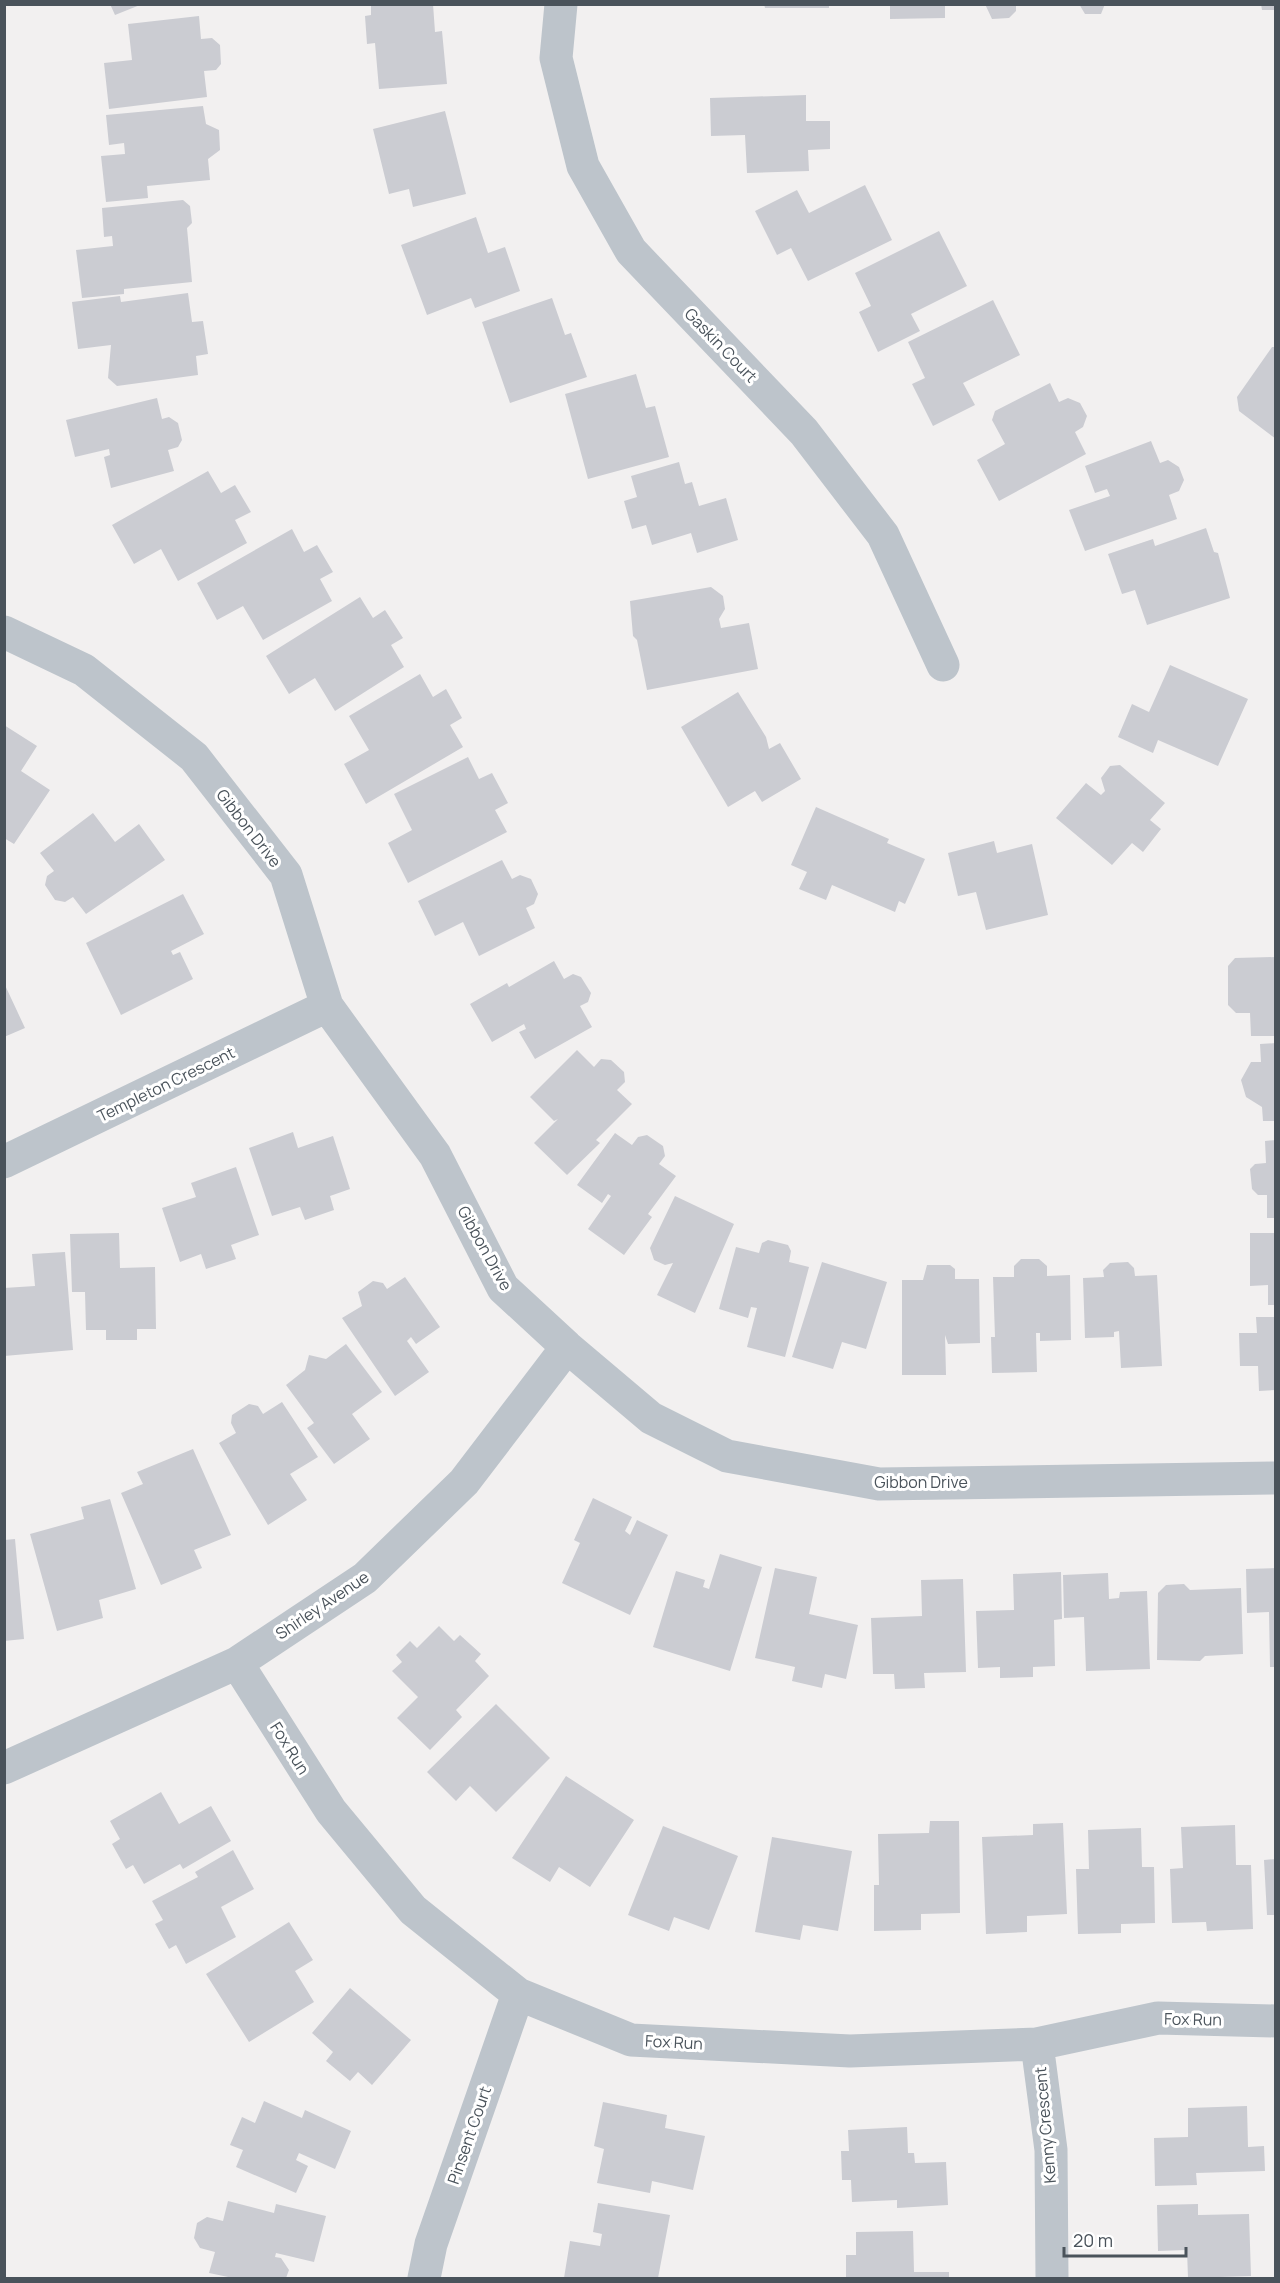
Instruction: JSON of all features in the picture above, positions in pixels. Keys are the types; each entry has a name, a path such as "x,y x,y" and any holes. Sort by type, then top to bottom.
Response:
{"street":[{"name":"Gaskin Court","path":"561,4 556,58 583,166 631,251 804,432 869,517 883,536 943,665"},
{"name":"Gibbon Drive","path":"4,632 84,670 194,757 286,875 327,1006 435,1155 503,1288 567,1347 651,1418 727,1456 879,1484 1275,1478"},
{"name":"Templeton Crescent","path":"4,1162 327,1006"},
{"name":"Shirley Avenue","path":"4,1768 237,1663 365,1578 464,1482 567,1347"},
{"name":"Fox Run","path":"237,1663 331,1811 413,1910 518,1994 631,2040 850,2051 1037,2044 1158,2018 1275,2021"},
{"name":"Pinsent Court","path":"424,2278 431,2244 518,1994"},
{"name":"Kenny Crescent","path":"1037,2044 1051,2150 1052,2278"}],"building":[{"path":"110,4 140,4 140,5 115,15"},
{"path":"371,4 433,4 435,32 442,31 447,84 379,89 375,43 367,44 365,16 371,15"},
{"path":"764,4 829,4 829,8 765,8"},
{"path":"890,4 945,4 945,18 890,19"},
{"path":"985,4 1016,4 1016,11 1009,18 992,19"},
{"path":"1079,4 1105,4 1101,14 1085,14"},
{"path":"1261,4 1276,4 1276,10 1262,10"},
{"path":"199,16 201,39 212,38 220,45 221,64 216,70 204,71 207,97 109,109 104,63 132,60 128,24"},
{"path":"806,95 806,121 830,121 830,149 808,150 809,171 747,173 745,135 711,136 710,98"},
{"path":"203,106 206,124 219,130 220,150 208,159 210,180 147,186 148,198 106,202 101,156 125,154 124,143 109,145 106,115"},
{"path":"445,111 466,194 413,207 409,189 389,194 373,129"},
{"path":"865,185 892,240 808,281 791,248 777,255 755,211 797,190 809,213"},
{"path":"183,200 190,206 192,223 187,228 192,282 124,289 124,294 82,298 76,250 113,246 112,236 104,237 102,208"},
{"path":"476,217 488,253 505,247 520,291 475,308 471,298 427,315 401,245"},
{"path":"939,231 967,286 911,314 920,331 878,352 859,312 871,306 855,273"},
{"path":"188,293 192,322 203,321 208,354 196,356 198,375 117,386 108,378 111,345 78,349 72,302 120,296 121,302"},
{"path":"552,298 565,335 571,333 587,377 510,403 482,322"},
{"path":"993,300 1020,355 963,383 975,405 933,426 912,384 925,378 908,342"},
{"path":"1272,347 1276,347 1276,439 1239,411 1237,397"},
{"path":"636,374 646,408 655,406 669,457 588,479 565,394"},
{"path":"1050,383 1059,402 1068,398 1080,403 1087,416 1083,427 1075,432 1086,454 999,501 977,460 1005,444 992,420 995,411"},
{"path":"157,398 162,419 169,417 178,423 182,440 178,447 168,450 174,471 111,488 104,457 110,455 109,449 75,457 66,420"},
{"path":"1151,441 1160,463 1168,460 1179,467 1184,480 1179,491 1169,495 1177,519 1085,551 1069,510 1110,496 1107,489 1095,493 1085,466"},
{"path":"679,462 685,484 692,482 699,506 726,498 738,540 697,553 691,533 652,545 646,525 632,529 624,501 637,497 631,476"},
{"path":"208,471 221,493 235,485 251,512 235,520 247,543 178,581 161,549 134,564 112,525"},
{"path":"1206,528 1214,552 1218,553 1230,598 1147,625 1135,590 1122,594 1108,554 1153,539 1155,546"},
{"path":"292,529 304,552 317,545 333,572 320,579 332,601 263,640 243,606 217,620 197,583"},
{"path":"711,587 723,596 725,609 719,619 721,628 749,623 758,669 647,690 637,640 633,636 630,601"},
{"path":"360,597 373,618 385,610 403,638 391,645 404,667 335,711 315,678 289,694 266,656"},
{"path":"1170,665 1248,699 1218,766 1158,740 1153,753 1118,737 1132,704 1149,712"},
{"path":"420,674 433,697 446,689 462,718 450,725 463,747 366,804 344,764 369,750 349,716"},
{"path":"738,692 766,737 769,749 780,743 801,779 762,802 755,791 728,807 681,727"},
{"path":"4,725 37,746 21,771 50,790 14,844 4,838"},
{"path":"468,757 479,779 492,773 508,803 495,810 507,832 408,883 388,843 412,830 394,794"},
{"path":"1120,765 1165,803 1150,820 1161,829 1143,852 1132,843 1112,865 1056,818 1086,783 1101,795 1105,791 1101,778 1110,766"},
{"path":"816,807 889,839 887,843 925,859 905,904 899,901 895,912 832,885 826,900 799,889 807,872 791,865"},
{"path":"93,813 115,842 139,824 165,860 86,914 73,897 65,902 55,900 45,885 47,876 54,871 40,853"},
{"path":"994,841 997,853 1032,844 1048,915 986,930 976,892 958,896 948,853"},
{"path":"502,860 512,879 520,875 531,879 538,894 534,904 526,908 535,928 479,956 463,922 435,936 418,901"},
{"path":"183,894 204,934 171,951 173,955 180,952 193,979 121,1015 86,943"},
{"path":"1276,957 1276,1036 1251,1036 1250,1013 1236,1013 1228,1005 1228,966 1235,958"},
{"path":"554,961 564,979 573,974 581,977 591,993 588,1002 580,1006 592,1027 535,1059 519,1032 526,1029 524,1024 492,1042 470,1004 507,983 509,987"},
{"path":"4,983 25,1028 4,1037"},
{"path":"1276,1043 1276,1121 1263,1121 1262,1107 1246,1097 1241,1080 1251,1062 1261,1062 1260,1044"},
{"path":"577,1050 594,1067 601,1059 611,1060 624,1072 625,1082 617,1090 632,1104 596,1140 600,1143 567,1175 534,1143 558,1119 554,1121 530,1097"},
{"path":"293,1132 298,1148 333,1136 350,1189 330,1196 334,1210 305,1220 300,1207 272,1216 249,1148"},
{"path":"615,1133 632,1145 638,1137 647,1135 663,1146 665,1156 659,1164 676,1176 648,1214 652,1217 624,1255 588,1229 611,1196 608,1194 602,1203 577,1185"},
{"path":"1276,1140 1276,1218 1267,1218 1267,1195 1258,1195 1252,1189 1250,1169 1255,1164 1266,1163 1265,1141"},
{"path":"236,1167 259,1235 231,1245 236,1259 206,1269 201,1254 180,1262 162,1208 196,1197 191,1183"},
{"path":"675,1196 734,1224 695,1313 657,1295 673,1263 665,1265 654,1260 650,1248"},
{"path":"119,1233 120,1268 155,1267 156,1329 137,1329 137,1340 106,1340 106,1330 86,1330 85,1292 72,1292 70,1234"},
{"path":"1250,1233 1276,1233 1276,1305 1268,1305 1268,1285 1250,1286"},
{"path":"768,1240 788,1245 791,1251 789,1262 809,1267 785,1357 747,1347 757,1308 751,1307 748,1318 719,1309 736,1247 759,1253 762,1243"},
{"path":"65,1252 73,1350 4,1356 4,1288 35,1286 32,1254"},
{"path":"1021,1259 1039,1259 1047,1266 1047,1276 1070,1275 1071,1340 1040,1341 1040,1333 1036,1333 1037,1372 992,1373 991,1337 995,1337 993,1277 1014,1277 1014,1266"},
{"path":"822,1262 887,1282 866,1349 842,1342 833,1369 792,1357"},
{"path":"1128,1262 1134,1268 1135,1276 1157,1275 1162,1366 1121,1368 1119,1331 1114,1332 1114,1337 1085,1338 1083,1278 1104,1277 1103,1270 1110,1263"},
{"path":"927,1265 950,1265 955,1269 955,1279 979,1279 980,1343 948,1344 945,1335 946,1375 902,1375 902,1280 923,1280"},
{"path":"405,1277 440,1327 416,1344 411,1337 407,1341 429,1372 395,1396 342,1318 362,1306 358,1292 373,1281 383,1283 387,1289"},
{"path":"1256,1317 1276,1317 1276,1390 1259,1391 1258,1366 1240,1366 1239,1333 1257,1333"},
{"path":"346,1344 382,1392 352,1414 370,1439 334,1464 307,1428 314,1423 286,1385 305,1370 309,1355 326,1359"},
{"path":"282,1402 318,1457 290,1474 307,1500 268,1525 219,1443 236,1433 231,1423 232,1415 249,1404 258,1406 263,1414"},
{"path":"193,1449 231,1535 194,1550 202,1568 161,1585 121,1493 143,1484 137,1472"},
{"path":"593,1498 632,1517 625,1531 630,1535 637,1520 668,1535 630,1615 562,1583 580,1543 574,1540"},
{"path":"110,1499 136,1589 99,1600 103,1618 57,1631 30,1534 84,1519 81,1507"},
{"path":"15,1539 24,1639 4,1641 4,1540"},
{"path":"720,1554 762,1567 730,1671 653,1647 676,1571 705,1580 703,1587 709,1589"},
{"path":"775,1568 817,1577 809,1614 858,1625 846,1679 825,1674 822,1688 792,1681 795,1667 755,1658"},
{"path":"1276,1568 1276,1667 1270,1667 1269,1612 1247,1613 1246,1569"},
{"path":"1061,1572 1062,1619 1054,1620 1055,1666 1033,1667 1033,1677 1000,1678 1000,1667 978,1668 976,1611 1014,1610 1013,1574"},
{"path":"1108,1573 1109,1599 1119,1598 1120,1592 1147,1591 1150,1669 1086,1671 1084,1617 1064,1618 1063,1575"},
{"path":"963,1579 966,1672 924,1673 925,1688 895,1689 894,1674 873,1674 871,1618 922,1616 921,1580"},
{"path":"1184,1584 1190,1590 1241,1588 1243,1654 1205,1656 1200,1661 1157,1660 1158,1593 1166,1585"},
{"path":"439,1626 454,1641 460,1635 481,1654 475,1661 489,1676 456,1710 462,1717 430,1750 397,1718 418,1697 392,1671 402,1662 396,1655 410,1641 417,1648"},
{"path":"496,1704 550,1758 496,1812 470,1786 456,1801 427,1772"},
{"path":"566,1776 634,1820 590,1887 559,1867 550,1882 512,1858"},
{"path":"161,1792 179,1824 211,1806 231,1841 183,1869 180,1864 144,1884 133,1865 126,1869 112,1844 120,1839 110,1821"},
{"path":"930,1821 959,1821 960,1913 921,1914 921,1930 874,1931 874,1885 879,1885 878,1834 929,1833"},
{"path":"1063,1823 1067,1914 1027,1916 1027,1932 986,1934 982,1837 1033,1835 1033,1824"},
{"path":"1235,1825 1236,1865 1251,1865 1253,1929 1207,1931 1206,1922 1172,1923 1170,1869 1183,1868 1181,1827"},
{"path":"663,1826 738,1856 709,1930 674,1917 669,1931 628,1915"},
{"path":"1141,1828 1142,1867 1154,1867 1155,1923 1121,1924 1121,1933 1078,1934 1076,1869 1089,1869 1088,1830"},
{"path":"772,1837 852,1851 838,1931 803,1925 800,1940 755,1932"},
{"path":"233,1850 254,1889 221,1907 236,1937 186,1964 176,1945 169,1949 155,1924 163,1920 152,1901 198,1877 195,1872"},
{"path":"1276,1859 1276,1915 1267,1915 1264,1860"},
{"path":"289,1922 313,1960 295,1971 314,2002 249,2042 206,1974"},
{"path":"350,1988 411,2040 372,2085 358,2072 350,2081 326,2061 333,2052 312,2033"},
{"path":"264,2101 302,2118 305,2110 351,2131 335,2169 299,2153 296,2160 308,2166 296,2193 236,2167 243,2150 230,2145 242,2117 255,2123"},
{"path":"603,2102 667,2115 665,2128 705,2136 693,2190 652,2181 650,2193 597,2183 604,2149 594,2146"},
{"path":"1247,2106 1248,2147 1264,2146 1265,2171 1196,2173 1197,2185 1155,2186 1154,2138 1188,2137 1188,2108"},
{"path":"907,2127 908,2153 914,2153 915,2163 946,2162 948,2205 897,2208 897,2200 852,2202 851,2180 842,2180 841,2151 849,2151 848,2130"},
{"path":"228,2201 274,2213 276,2204 326,2216 314,2262 276,2253 275,2257 281,2258 289,2270 286,2278 233,2278 209,2273 215,2252 200,2248 194,2238 197,2223 207,2217 223,2221"},
{"path":"598,2203 670,2215 658,2278 564,2278 570,2241 600,2246 602,2234 593,2232"},
{"path":"1198,2204 1198,2215 1249,2214 1251,2276 1188,2278 1187,2250 1158,2251 1157,2205"},
{"path":"913,2231 914,2272 949,2272 949,2278 846,2278 846,2255 856,2255 856,2232"}]}
